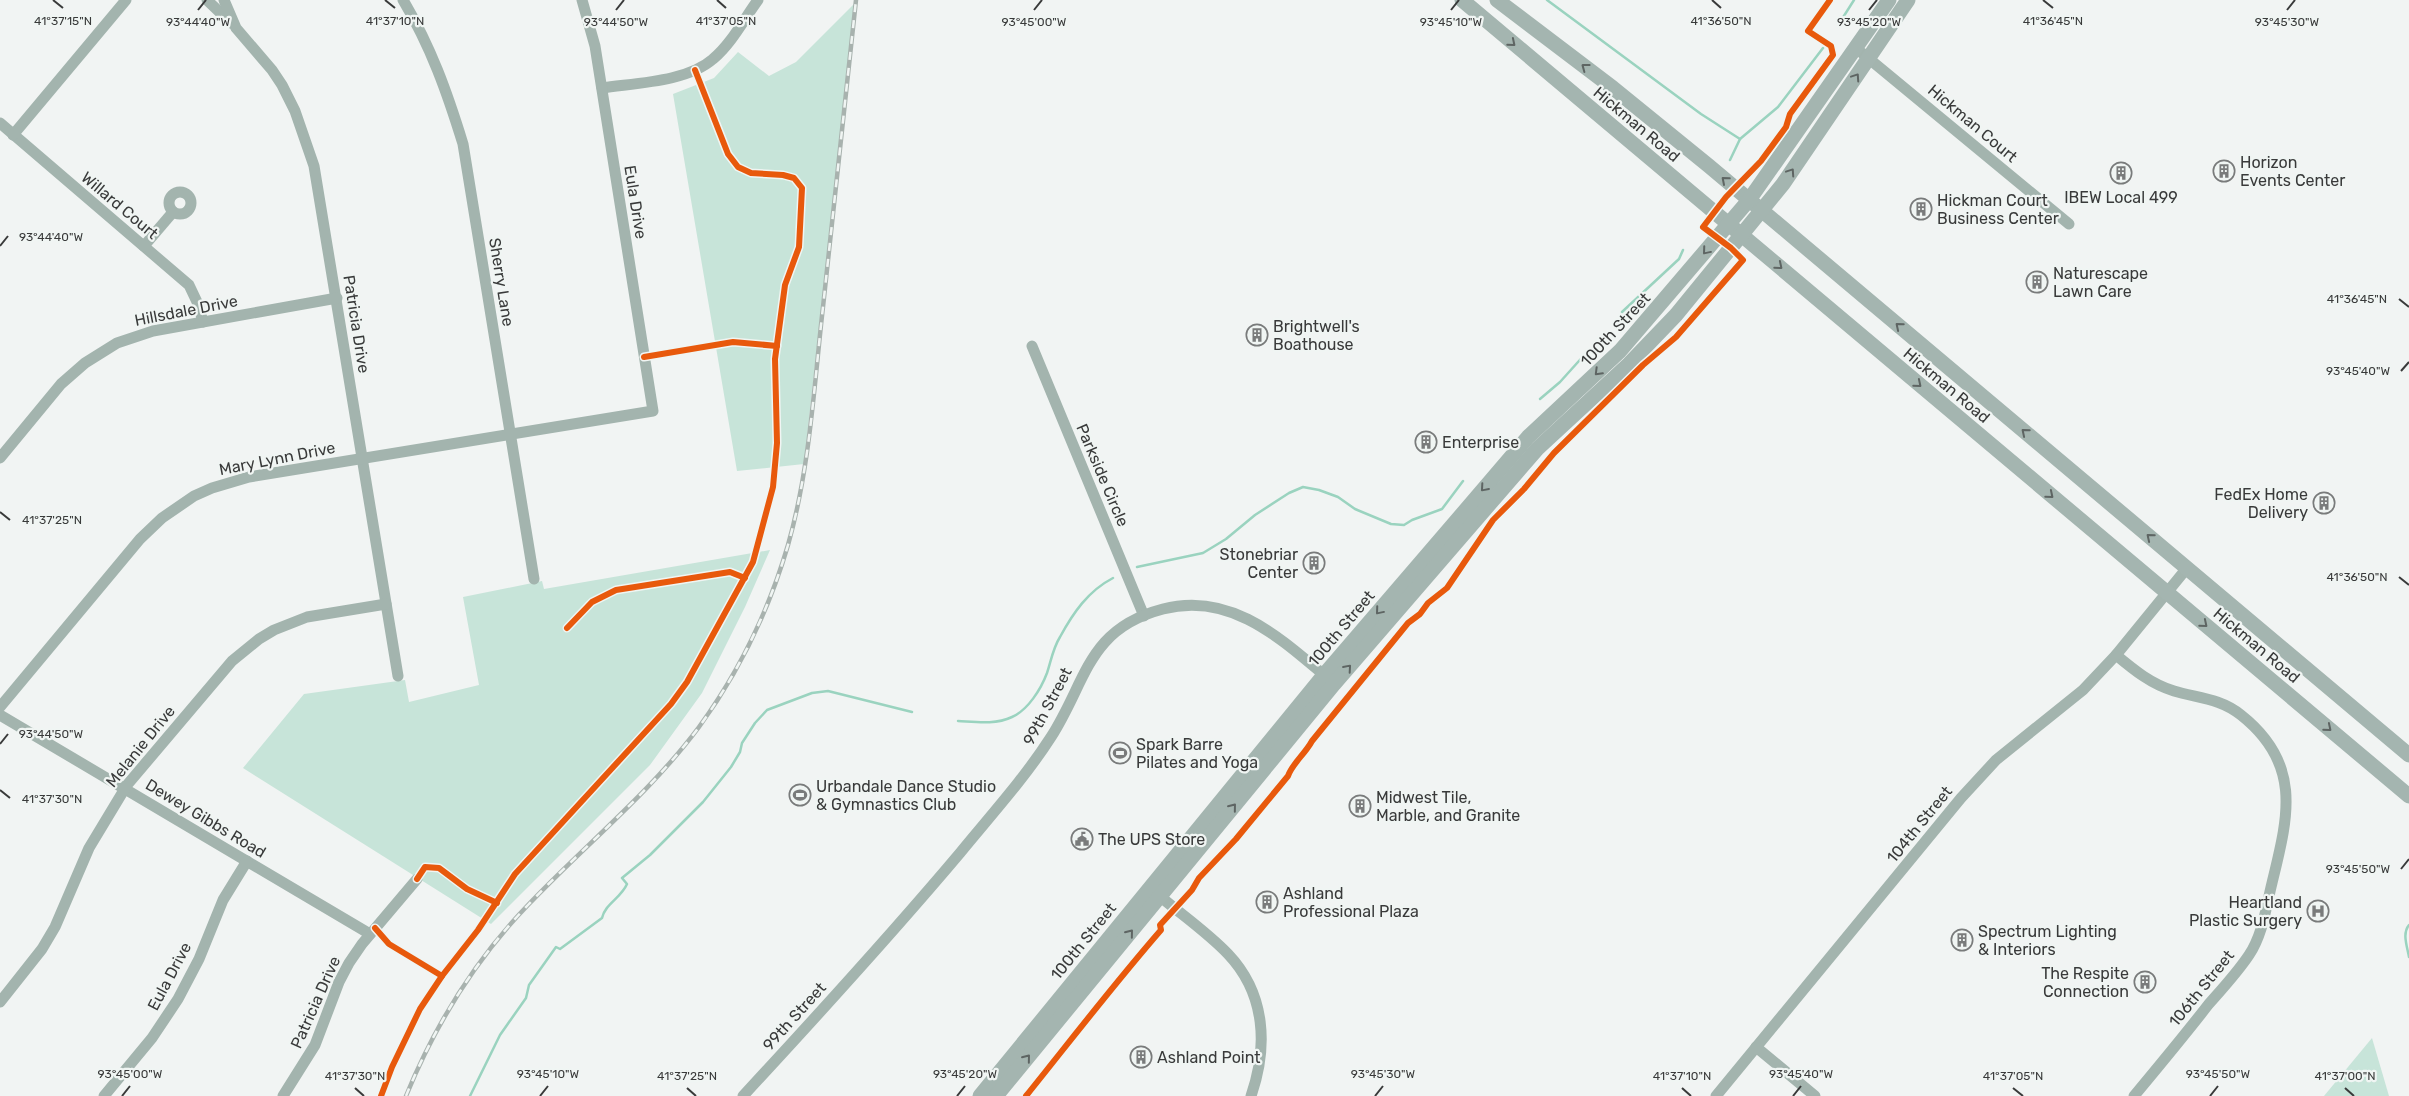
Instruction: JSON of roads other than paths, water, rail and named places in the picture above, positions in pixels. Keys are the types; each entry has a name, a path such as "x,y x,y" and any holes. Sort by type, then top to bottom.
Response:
{"main road":[{"name":"Hickman Road","path":"1462,0 2409,796"},
{"name":"Hickman Road","path":"1497,0 1614,88 2409,755"},
{"name":"100th Street","path":"980,1096 1155,892 1528,437 1620,351 1749,200 1889,0"},
{"name":"100th Street","path":"1329,680 1537,449 1629,364 1676,315 1783,184 1908,0"},
{"name":"100th Street","path":"996,1096 1155,892"}],"street":[{"path":"13,135 126,0"},
{"path":"206,0 236,28"},
{"name":"Patricia Drive","path":"224,0 236,28 272,70 282,85 306,138 314,166 398,676"},
{"name":"Sherry Lane","path":"403,0 424,34 445,83 463,144 534,580"},
{"name":"Eula Drive","path":"582,0 596,46 653,411"},
{"path":"602,88 686,74 700,68 724,48 758,0"},
{"name":"Hickman Court","path":"1855,48 2069,224"},
{"name":"Willard Court","path":"0,124 189,286 198,304 203,322"},
{"path":"144,246 173,212"},
{"name":"Hillsdale Drive","path":"0,458 61,384 100,352 135,336 337,298"},
{"name":"Parkside Circle","path":"1032,346 1144,616"},
{"name":"Mary Lynn Drive","path":"0,707 140,539 177,506 203,492 230,481 653,411"},
{"name":"104th Street","path":"1716,1096 1960,798 1986,770 2077,696 2116,654 2187,568"},
{"name":"Melanie Drive","path":"0,1002 42,949 55,927 89,848 124,789 232,662 259,639 274,630 307,617 386,604"},
{"name":"99th Street","path":"743,1096 898,926 1022,779 1054,734 1083,673 1103,645 1116,633 1144,616 1180,606 1230,610 1266,628 1329,680"},
{"name":"106th Street","path":"2116,654 2151,681 2174,691 2215,701 2240,714 2258,731 2275,756 2285,780 2287,800 2286,826 2265,912 2260,932 2249,954 2134,1096"},
{"name":"Dewey Gibbs Road","path":"0,715 370,934"},
{"name":"Eula Drive","path":"104,1096 152,1038 178,999 199,959 223,900 247,861"},
{"name":"Patricia Drive","path":"283,1096 315,1046 346,969 370,934 418,879"},
{"path":"1155,892 1228,954 1248,982 1260,1014 1263,1047 1260,1066 1251,1096"},
{"path":"1756,1047 1815,1096"}],"waterway":[{"path":"1547,0 1701,114 1740,139"},
{"path":"1842,19 1854,0"},
{"path":"1730,160 1740,139 1778,107 1823,48"},
{"path":"1622,312 1679,259 1683,250"},
{"path":"1540,399 1560,382 1587,352"},
{"path":"1137,567 1203,553 1226,539 1255,515 1289,493 1303,487 1319,490 1338,497 1355,509 1391,524 1404,525 1412,520 1442,509 1463,481"},
{"path":"958,721 999,721 1018,714 1041,686 1058,641 1076,611 1096,589 1113,578"},
{"path":"470,1096 500,1035 526,998 529,985 556,947 560,949 602,918 606,909 627,884 622,878 650,855 703,802 731,767 740,752 742,743 755,723 767,710 812,693 828,691 912,712"},
{"path":"2409,925 2405,936 2409,957"}],"railway":[{"path":"406,1096 443,1019 458,994 491,948 528,905 660,774 699,727 740,662 772,593 788,545 806,456 856,0"}],"place":[{"name":"Horizon Events Center","path":"2224,171"},
{"name":"IBEW Local 499","path":"2121,173"},
{"name":"Hickman Court Business Center","path":"1921,209"},
{"name":"Naturescape Lawn Care","path":"2037,282"},
{"name":"Brightwell's Boathouse","path":"1257,335"},
{"name":"Enterprise","path":"1426,442"},
{"name":"FedEx Home Delivery","path":"2324,503"},
{"name":"Stonebriar Center","path":"1314,563"},
{"name":"Spark Barre Pilates and Yoga","path":"1120,753"},
{"name":"Urbandale Dance Studio & Gymnastics Club","path":"800,795"},
{"name":"Midwest Tile, Marble, and Granite","path":"1360,806"},
{"name":"The UPS Store","path":"1082,839"},
{"name":"Ashland Professional Plaza","path":"1267,902"},
{"name":"Heartland Plastic Surgery","path":"2318,911"},
{"name":"Spectrum Lighting & Interiors","path":"1962,940"},
{"name":"The Respite Connection","path":"2145,982"},
{"name":"Ashland Point","path":"1141,1057"}]}
